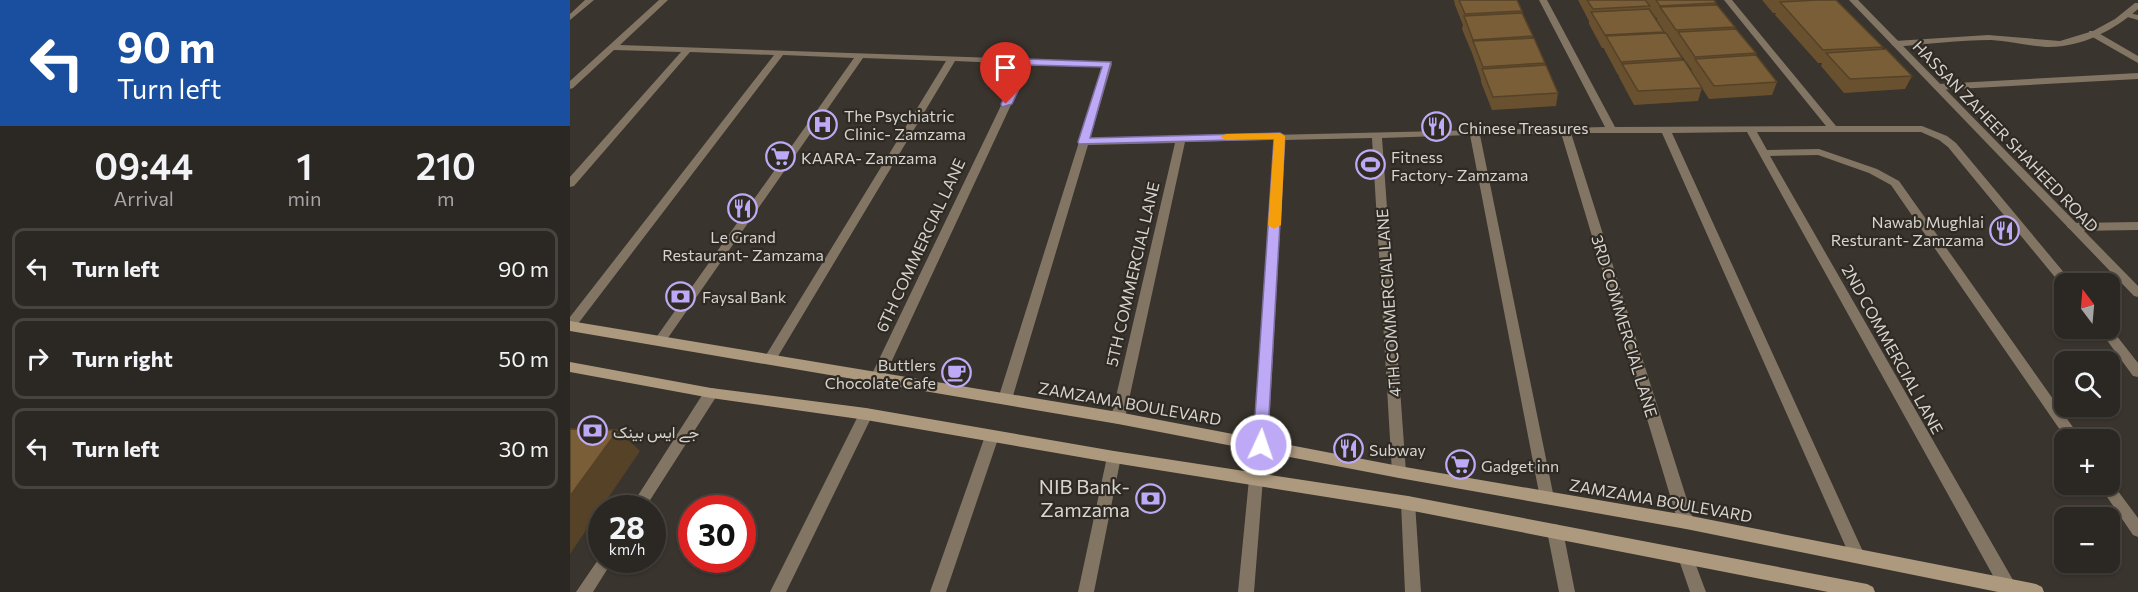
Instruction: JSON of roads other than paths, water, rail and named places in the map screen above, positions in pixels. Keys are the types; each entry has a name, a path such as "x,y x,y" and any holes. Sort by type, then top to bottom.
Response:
{"main road":[{"name":"ZAMZAMA BOULEVARD","path":"570,326 1118,418 1399,472 1686,522 2036,592"},
{"path":"570,367 711,393 866,414 1114,457 1408,503 1867,592"}],"street":[{"path":"570,18 590,0"},
{"path":"570,86 664,0"},
{"path":"1543,0 1612,131"},
{"path":"1728,0 1833,129"},
{"name":"HASSAN ZAHEER SHAHEED ROAD","path":"1853,0 2138,293"},
{"path":"1895,44 2000,38 2046,44 2076,40 2119,22 2138,5"},
{"path":"2127,14 2138,18"},
{"path":"2092,33 2138,60"},
{"path":"612,47 1108,64 1005,399"},
{"path":"570,184 688,49"},
{"path":"570,326 780,53"},
{"path":"659,342 860,56"},
{"path":"769,360 951,60"},
{"name":"6TH COMMERCIAL LANE","path":"877,378 1026,62"},
{"path":"1938,87 2138,76"},
{"name":"2ND COMMERCIAL LANE","path":"1750,129 2007,585"},
{"path":"1083,142 1564,130 1922,129 1943,138 2058,273"},
{"name":"3RD COMMERCIAL LANE","path":"1564,130 1686,522"},
{"path":"1666,130 1857,556"},
{"path":"1473,132 1547,498"},
{"name":"4TH COMMERCIAL LANE","path":"1377,134 1399,472"},
{"path":"1261,445 1280,136"},
{"name":"5TH COMMERCIAL LANE","path":"1118,418 1180,138"},
{"path":"1764,153 1819,152 1873,171 1895,183 2067,429"},
{"path":"2073,226 2138,226"},
{"path":"2112,339 2138,372"},
{"path":"646,495 711,393"},
{"path":"778,592 866,414"},
{"path":"938,592 992,436"},
{"path":"1086,592 1114,457"},
{"path":"1246,592 1256,479"},
{"path":"2114,495 2138,530"},
{"path":"1408,503 1413,592"},
{"path":"1555,531 1567,592"},
{"path":"1686,557 1698,592"},
{"path":"584,592 596,573"}],"place":[{"name":"The Psychiatric Clinic- Zamzama","path":"823,124"},
{"name":"Chinese Treasures","path":"1437,127"},
{"name":"KAARA- Zamzama","path":"780,157"},
{"name":"Fitness Factory- Zamzama","path":"1370,165"},
{"name":"Le Grand Restaurant- Zamzama","path":"743,208"},
{"name":"Nawab Mughlai Resturant- Zamzama","path":"2005,230"},
{"name":"Faysal Bank","path":"681,296"},
{"name":"Buttlers Chocolate Cafe","path":"957,373"},
{"name":"جے ایس بینک","path":"592,431"},
{"name":"Subway","path":"1348,449"},
{"name":"Gadget inn","path":"1460,465"},
{"name":"NIB Bank- Zamzama","path":"1151,498"}]}
